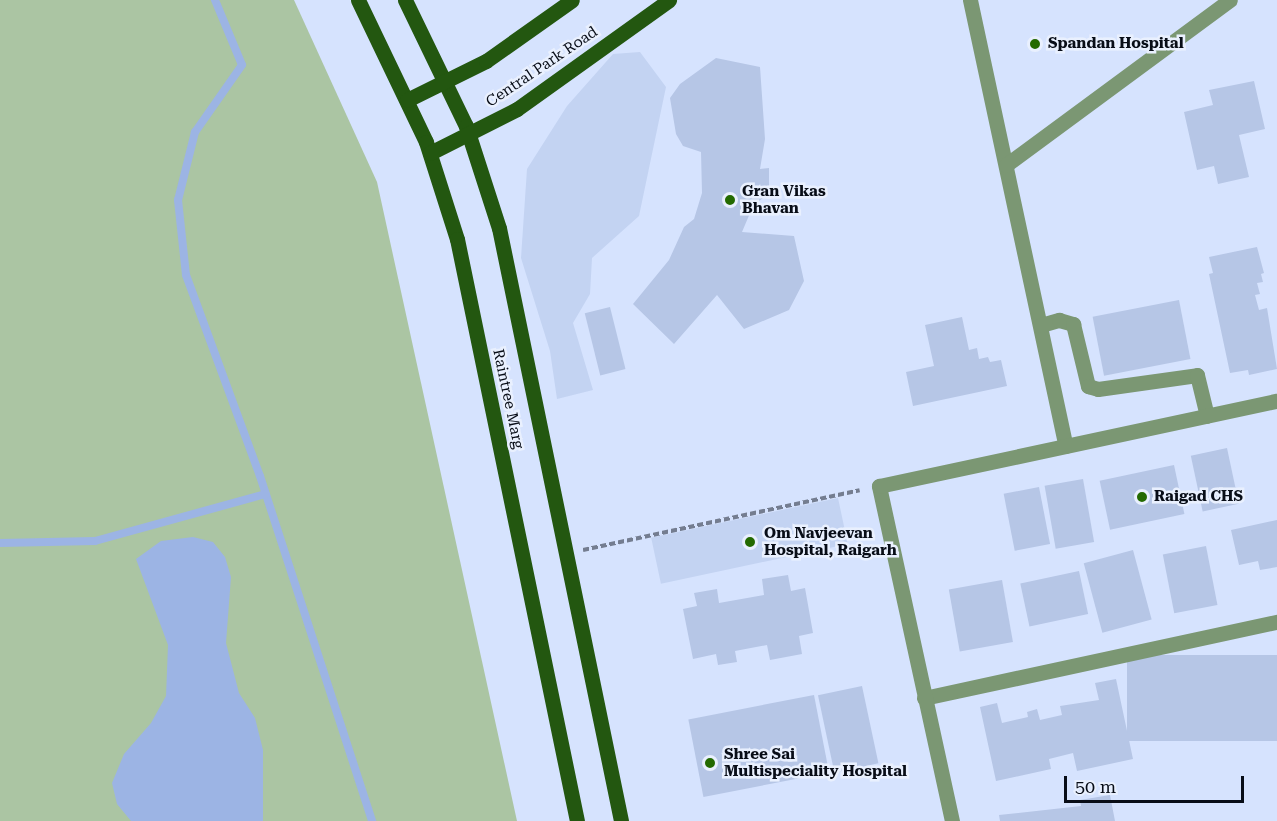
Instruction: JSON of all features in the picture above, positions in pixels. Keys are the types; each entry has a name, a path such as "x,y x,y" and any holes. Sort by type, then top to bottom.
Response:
{"main road":[{"name":"Raintree Marg","path":"358,0 430,153 457,238 577,821"},
{"name":"Raintree Marg","path":"405,0 446,82 469,135 499,228 568,553 621,821"},
{"path":"407,100 486,61 572,0"},
{"name":"Central Park Road","path":"430,153 517,109 669,0"}],"street":[{"path":"970,0 1066,446"},
{"path":"1006,165 1230,0"},
{"path":"1041,325 1059,320 1073,324 1088,386 1098,389 1197,375 1207,416"},
{"path":"952,821 879,486 1277,400"},
{"path":"924,698 1277,622"}],"path":[{"path":"568,553 879,486"}],"shaded area":[{"path":"640,52 666,87 639,216 592,258 590,294 573,323 593,390 557,399 550,351 521,258 527,169 567,106 613,54"},
{"name":"Om Navjeevan Hospital, Raigarh","path":"838,498 848,544 661,584 651,538"},
{"path":"193,537 213,542 225,557 231,577 226,643 239,693 255,718 263,750 263,821 131,821 117,804 112,783 124,754 151,723 166,696 168,645 136,559 161,541"}],"green space":[{"path":"0,0 294,0 377,182 517,821 0,821"}],"building":[{"name":"Gran Vikas Bhavan","path":"716,58 760,67 765,139 760,169 769,168 769,193 753,206 742,232 794,236 804,281 789,310 744,329 717,295 674,344 633,304 669,260 684,227 694,219 702,193 701,152 683,146 676,134 670,98 680,84"},
{"path":"1254,81 1265,129 1239,135 1249,177 1218,184 1214,166 1197,170 1184,112 1213,105 1209,90"},
{"path":"1257,247 1264,273 1261,274 1263,282 1257,283 1260,294 1255,295 1259,310 1267,308 1277,369 1249,375 1248,370 1230,373 1209,274 1213,273 1209,257"},
{"path":"1179,300 1190,359 1104,376 1093,317"},
{"path":"610,307 625,369 600,375 585,313"},
{"path":"962,317 969,350 977,348 979,359 988,357 990,362 1001,360 1007,386 913,406 906,372 934,366 925,325"},
{"path":"1227,448 1239,504 1203,511 1191,456"},
{"name":"Raigad CHS","path":"1174,465 1184,514 1110,530 1100,481"},
{"path":"1083,479 1094,542 1056,549 1045,486"},
{"path":"1039,487 1050,544 1015,551 1004,494"},
{"path":"1277,520 1277,567 1260,570 1258,561 1239,565 1231,530"},
{"path":"1206,546 1217,605 1174,613 1163,554"},
{"path":"1133,550 1152,620 1102,633 1084,563"},
{"path":"1079,571 1088,614 1029,627 1020,583"},
{"path":"788,575 791,591 805,588 813,633 799,636 802,654 770,660 767,645 735,651 737,662 718,665 716,654 693,659 683,609 697,606 694,593 717,589 719,603 764,595 762,579"},
{"path":"1002,580 1013,642 960,651 949,589"},
{"path":"1127,655 1277,655 1277,741 1127,741"},
{"path":"1116,679 1133,759 1077,771 1073,753 1049,759 1051,769 996,781 980,707 997,703 1002,723 1028,717 1027,712 1037,709 1040,720 1062,715 1060,706 1099,700 1095,683"},
{"path":"862,686 878,763 834,773 818,695"},
{"path":"814,695 829,773 703,797 688,719"},
{"path":"1110,795 1115,821 1000,821 999,815 1081,806 1080,800"}],"waterway":[{"path":"215,0 242,65 195,132 178,200 186,275 260,476 372,821"},
{"path":"0,543 95,541 266,494"}],"place":[{"name":"Spandan Hospital","path":"1035,44"},
{"name":"Gran Vikas Bhavan","path":"730,200"},
{"name":"Raigad CHS","path":"1142,497"},
{"name":"Om Navjeevan Hospital, Raigarh","path":"750,542"},
{"name":"Shree Sai Multispeciality Hospital","path":"710,763"}]}
